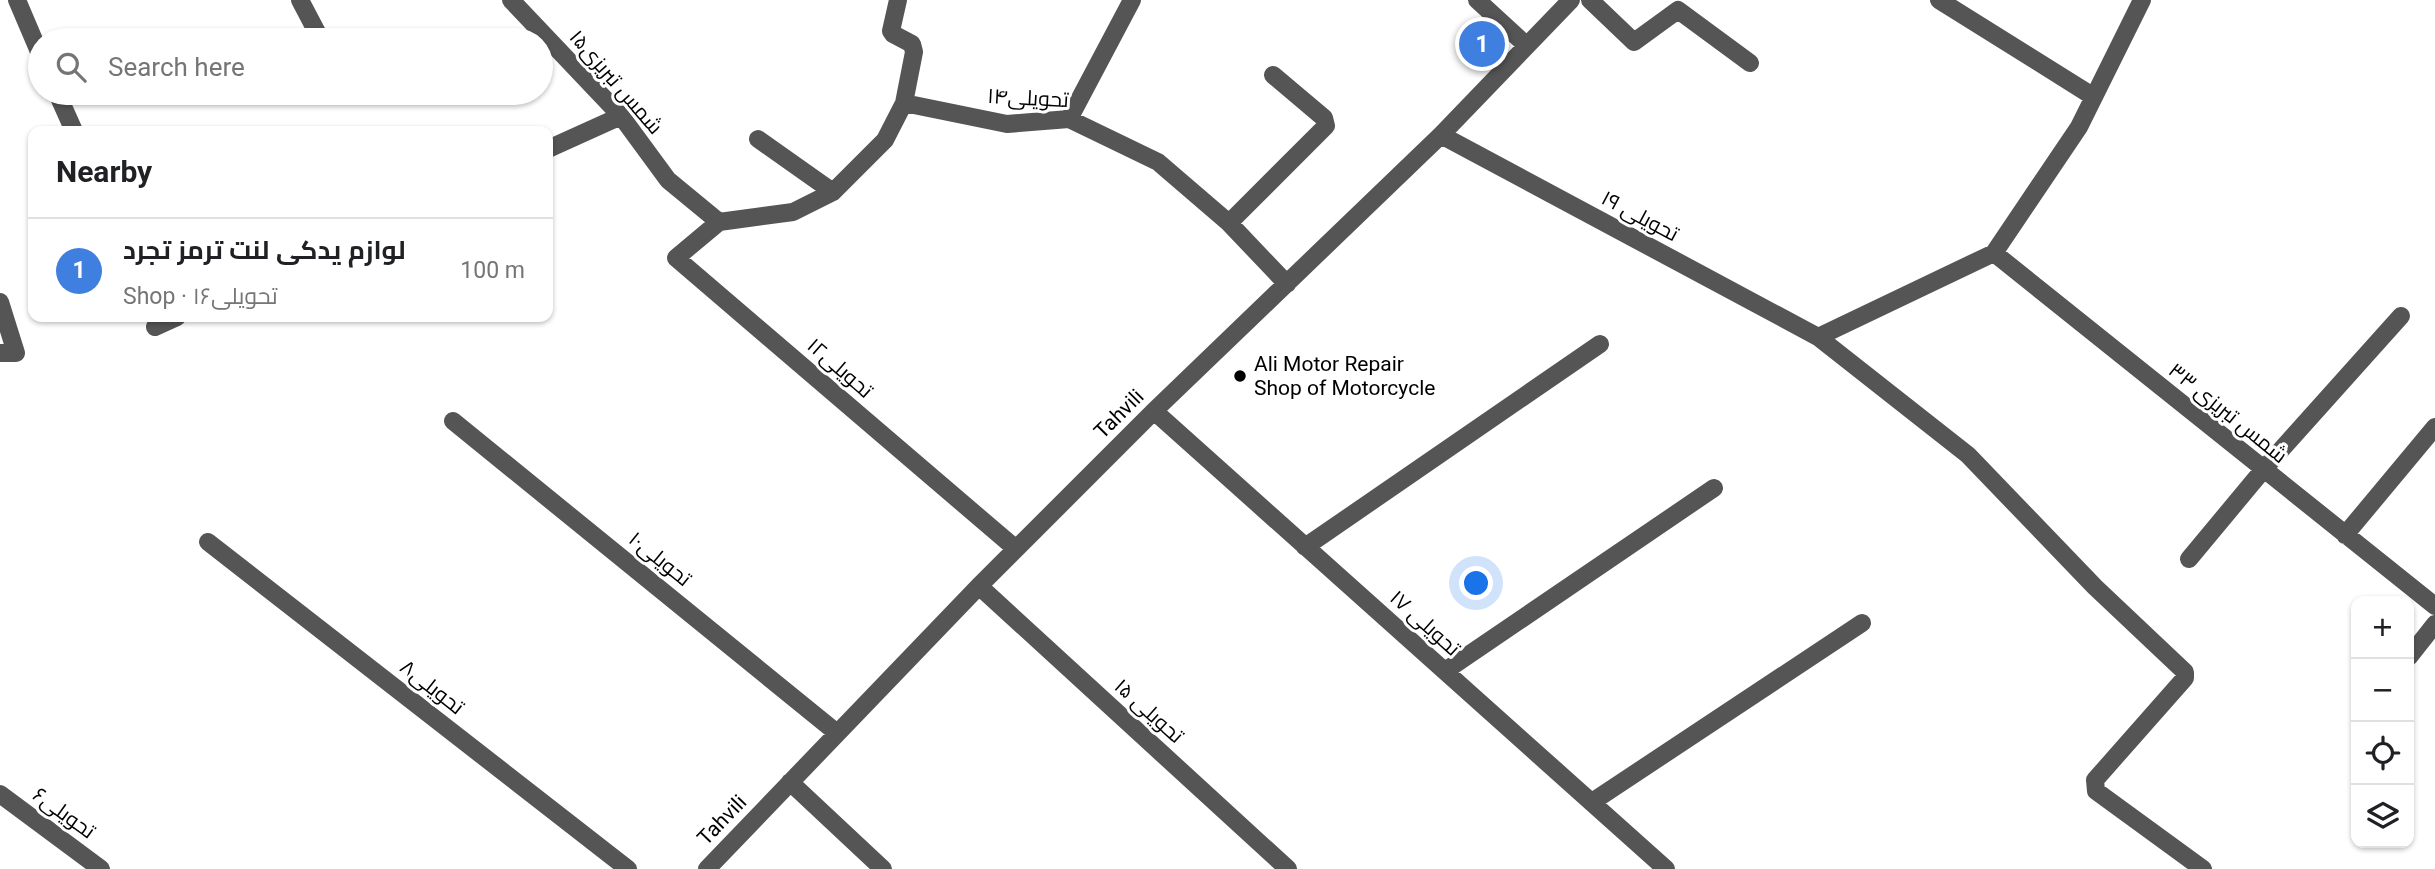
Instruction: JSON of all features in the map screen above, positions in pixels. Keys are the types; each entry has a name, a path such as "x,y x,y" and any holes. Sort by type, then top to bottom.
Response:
{"street":[{"path":"17,0 29,28"},
{"path":"300,0 315,28"},
{"name":"شمس تبریزی۱۵","path":"511,0 538,28"},
{"path":"719,222 793,212 833,192 885,140 904,103 914,52 912,44 891,31 898,0"},
{"path":"1069,119 1132,0"},
{"path":"1477,0 1527,46"},
{"name":"Tahvili","path":"707,869 979,586 1154,411 1441,135 1571,0"},
{"path":"1590,0 1634,42 1678,10 1751,63"},
{"path":"1939,0 2094,97"},
{"path":"1818,337 1994,253 2079,127 2142,0"},
{"name":"شمس تبریزی۱۵","path":"553,44 621,116 668,180 719,222"},
{"path":"1229,223 1326,126 1324,118 1273,75"},
{"name":"تحویلی۱۴","path":"904,103 1007,124 1069,119 1158,162 1229,223 1287,284"},
{"path":"62,105 72,126"},
{"path":"553,147 621,116"},
{"name":"تحویلی ۱۹","path":"1441,135 1818,337 1968,455 2095,587 2185,672 2185,678 2095,780 2094,787 2203,869"},
{"path":"758,139 833,192"},
{"name":"تحویلی۱۲","path":"719,222 676,258 1016,549"},
{"name":"شمس تبریزی ۳۳","path":"1994,253 2435,606"},
{"path":"0,302 8,353"},
{"path":"2189,559 2263,470 2401,316"},
{"path":"155,327 166,322"},
{"path":"1305,547 1600,344"},
{"name":"تحویلی ۱۷","path":"1154,411 1666,869"},
{"name":"تحویلی۱۰","path":"453,421 837,733"},
{"path":"2345,536 2435,427"},
{"path":"1445,671 1714,488"},
{"name":"تحویلی۸","path":"208,542 628,869"},
{"name":"تحویلی ۱۵","path":"979,586 1288,869"},
{"path":"1592,802 1862,623"},
{"path":"2414,651 2435,624"},
{"path":"790,782 883,869"},
{"name":"تحویلی۶","path":"0,794 101,869"}],"place":[{"name":"لوازم یدکی لنت ترمز تجرد","path":"1482,44"},
{"name":"Ali Motor Repair Shop of Motorcycle","path":"1240,376"}]}
